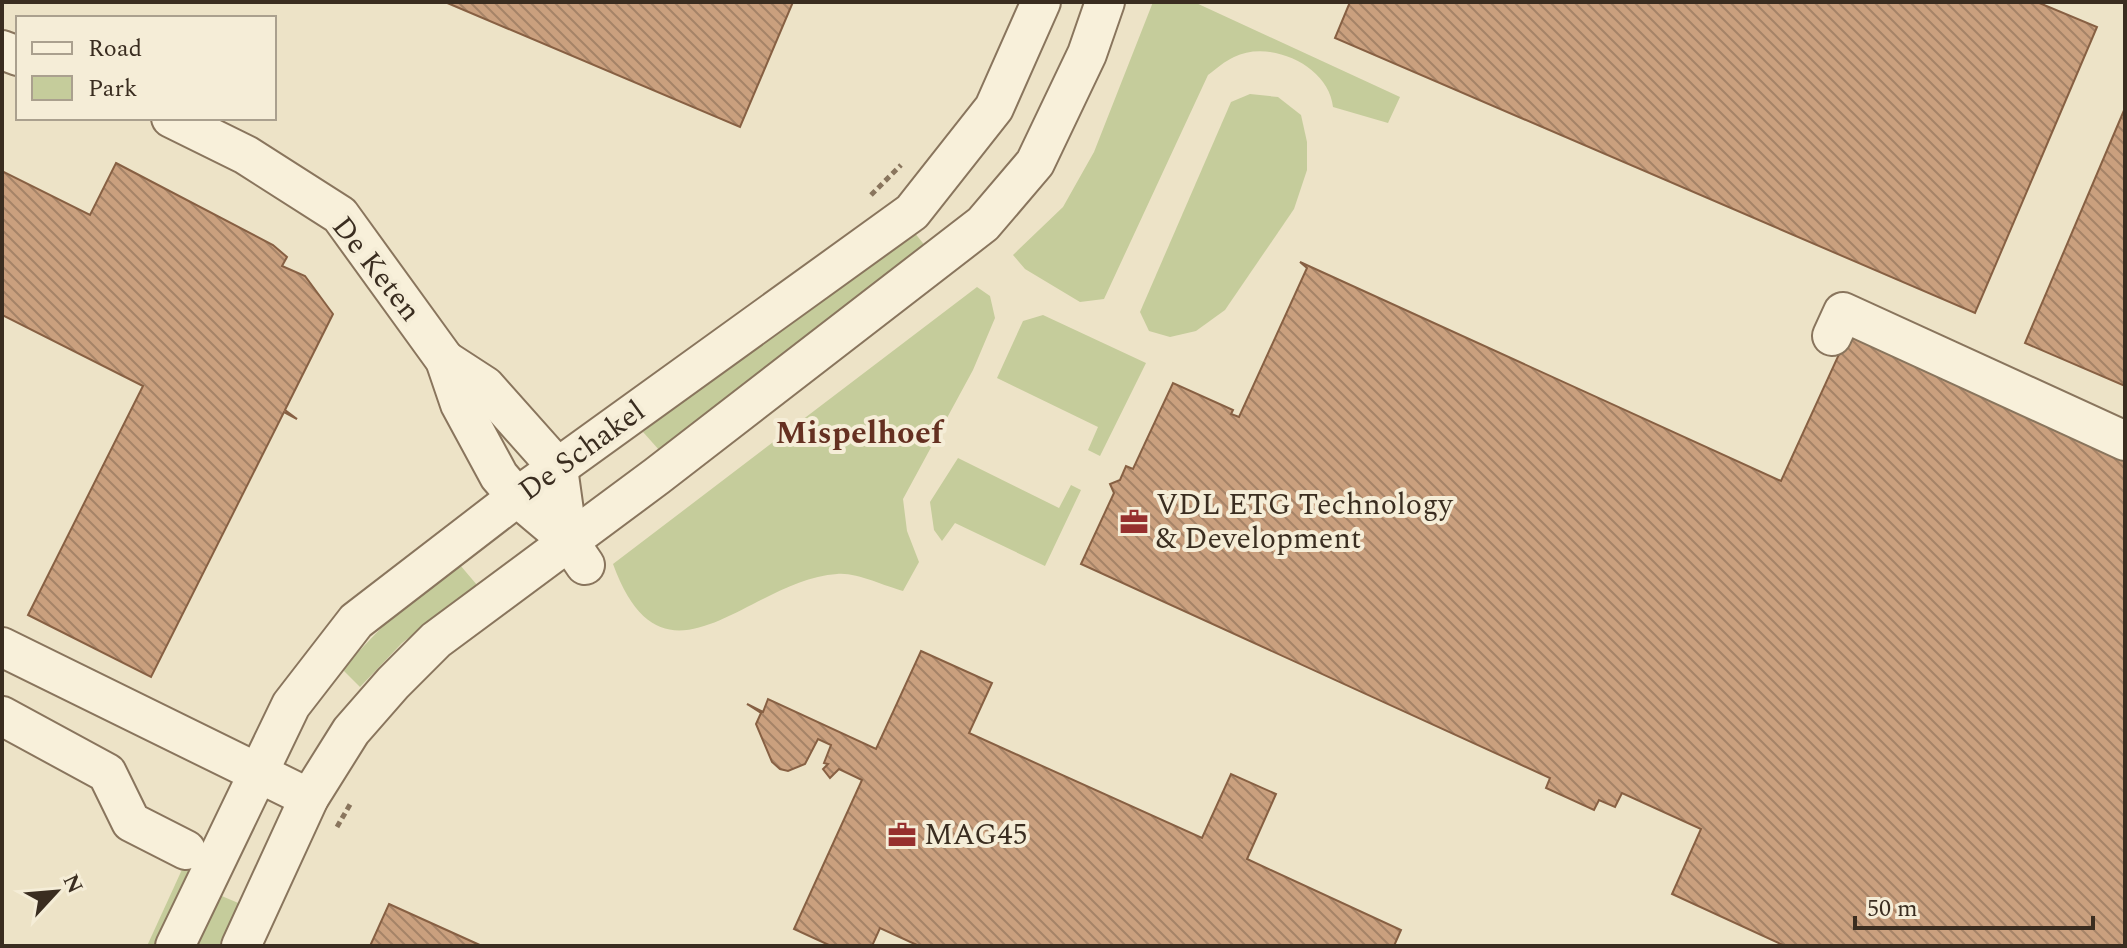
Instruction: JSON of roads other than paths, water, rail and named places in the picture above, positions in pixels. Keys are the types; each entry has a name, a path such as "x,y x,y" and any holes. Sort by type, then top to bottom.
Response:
{"street":[{"name":"De Schakel","path":"175,946 291,705 356,621 517,497 912,212 994,108 1041,2"},
{"path":"241,946 309,798 351,731 436,640 577,553 657,476 983,224 1035,163 1087,54 1105,2"},
{"name":"De Keten","path":"175,120 246,155 340,215 433,368 460,404 499,476 577,553"},
{"path":"1832,336 1843,312 2125,441"},
{"name":"De Keten","path":"433,368 485,386 558,468"},
{"path":"558,468 577,553"},
{"path":"2,647 309,798"},
{"path":"2,716 107,773 131,822 186,850"}],"place":[{"name":"VDL ETG Technology & Development","path":"1134,522"},
{"name":"MAG45","path":"902,835"}],"district":[{"name":"Mispelhoef","path":"859,433"}]}
